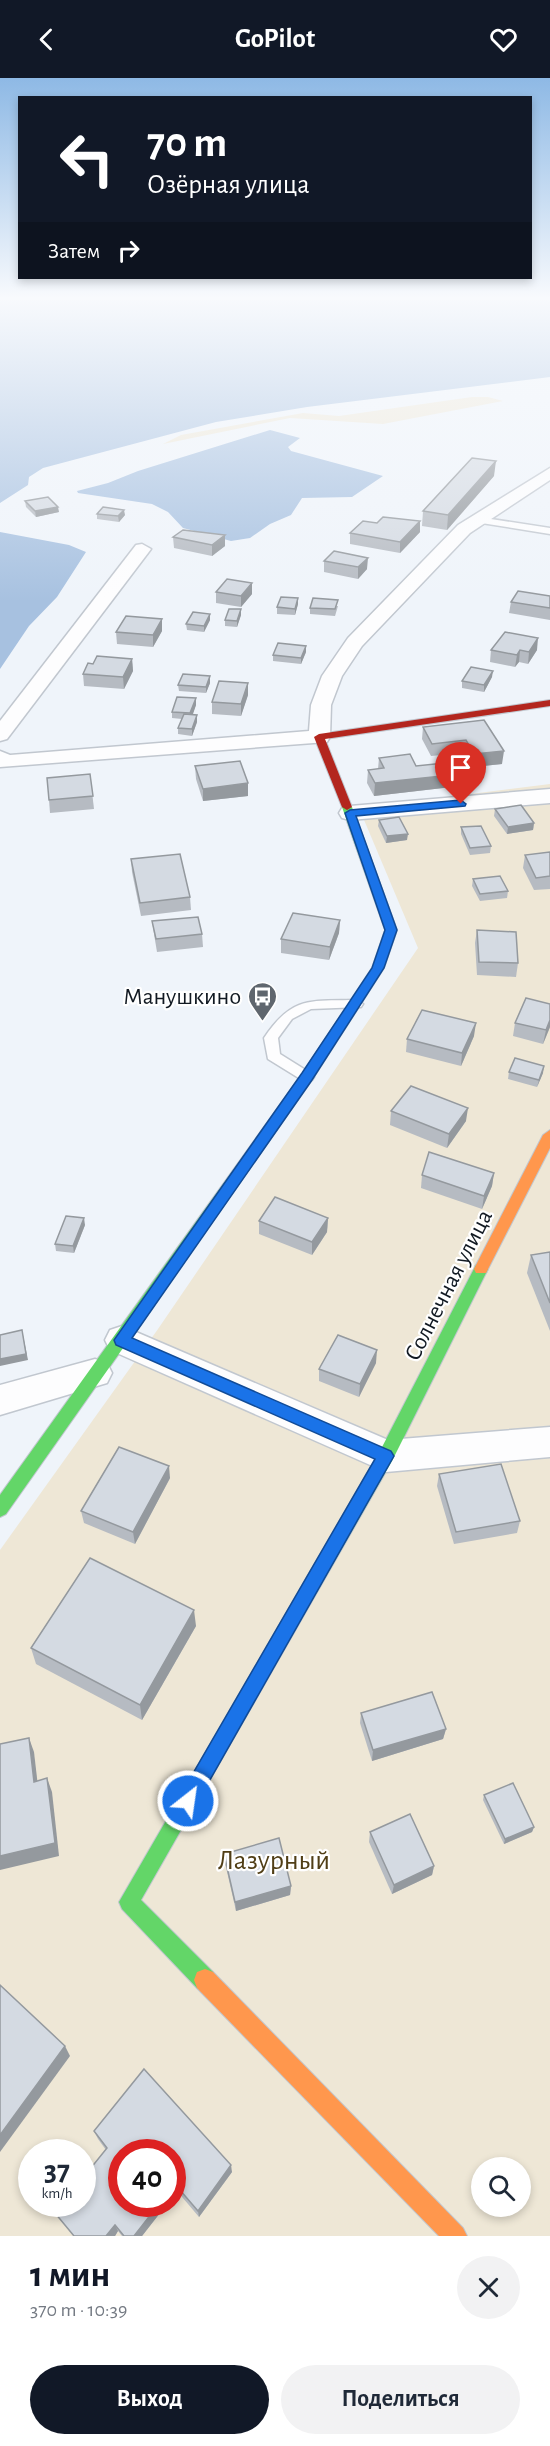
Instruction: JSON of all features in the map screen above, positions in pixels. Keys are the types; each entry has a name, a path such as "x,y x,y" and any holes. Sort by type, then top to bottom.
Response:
{"street":[{"path":"0,1509 307,1077 378,968 391,930 350,813 319,737 321,705 332,676 355,642 464,529 550,474"},
{"path":"0,735 142,549"},
{"path":"0,758 5,762 319,737 550,703"},
{"path":"350,813 550,796"},
{"name":"Солнечная улица","path":"454,2236 129,1902 386,1456 550,1135"},
{"path":"122,1340 386,1456 550,1442"},
{"path":"0,1400 95,1373"}],"lane":[{"path":"478,520 550,531"},
{"path":"307,1077 273,1056 271,1038 287,1016 309,1005 356,1004"}],"green space":[{"path":"446,401 503,401 383,424 290,418 163,444 181,435 303,413 339,416"},
{"name":"Лазурный","path":"550,784 550,2236 0,2236 0,1550 158,1329 418,948 359,808"}],"water":[{"path":"0,401 358,401 216,422 43,468 29,477 28,485 0,503"},
{"path":"270,430 300,438 288,447 291,451 383,476 352,497 302,498 291,515 270,524 250,538 231,541 183,528 168,512 152,504 77,491 108,483 138,471"},
{"path":"0,532 69,545 86,552 57,597 29,626 0,669"}],"building":[{"path":"472,458 496,461 448,515 423,511"},
{"path":"48,497 58,507 35,511 25,501"},
{"path":"103,507 124,510 118,516 97,514"},
{"path":"383,517 420,521 400,542 350,533 363,521 377,523"},
{"path":"183,530 225,535 212,545 173,537"},
{"path":"334,551 368,558 358,567 324,561"},
{"path":"227,579 252,583 241,596 216,592"},
{"path":"518,591 550,596 550,608 511,602"},
{"path":"281,597 298,598 295,609 277,607"},
{"path":"313,598 338,600 335,609 310,608"},
{"path":"229,609 241,609 237,621 225,620"},
{"path":"193,612 210,614 204,626 186,624"},
{"path":"126,616 162,619 153,635 116,632"},
{"path":"505,632 538,638 529,652 520,650 517,655 491,650"},
{"path":"278,643 306,646 301,658 273,655"},
{"path":"97,656 132,659 123,677 83,674 88,663 93,664"},
{"path":"471,667 493,671 484,685 462,681"},
{"path":"183,674 210,676 206,687 178,685"},
{"path":"219,681 248,683 241,704 212,702"},
{"path":"177,697 196,698 190,713 172,712"},
{"path":"184,714 197,715 192,729 178,728"},
{"path":"484,720 504,751 474,754 466,740 432,744 423,727"},
{"path":"410,754 416,766 464,761 471,773 375,783 368,770 384,768 379,758"},
{"path":"240,761 248,783 203,789 195,766"},
{"path":"90,774 93,796 49,800 47,778"},
{"path":"521,805 534,823 508,827 495,809"},
{"path":"399,817 408,834 387,836 379,820"},
{"path":"481,826 491,846 470,848 461,827"},
{"path":"550,852 550,876 536,878 525,855"},
{"path":"180,854 190,897 140,903 131,859"},
{"path":"500,876 508,891 480,894 473,879"},
{"path":"293,913 340,920 330,947 281,939"},
{"path":"198,917 202,934 156,939 152,921"},
{"path":"477,930 516,932 518,963 479,962"},
{"path":"526,998 550,1004 550,1020 546,1030 515,1023"},
{"path":"422,1010 476,1023 462,1053 407,1039"},
{"path":"515,1058 544,1066 539,1080 509,1072"},
{"path":"411,1086 468,1108 449,1134 391,1111"},
{"path":"429,1152 494,1173 484,1196 422,1175"},
{"path":"275,1197 328,1218 312,1242 259,1221"},
{"path":"66,1216 84,1218 73,1246 55,1244"},
{"path":"550,1252 550,1303 531,1255"},
{"path":"22,1330 26,1354 0,1359 0,1335"},
{"path":"338,1335 377,1350 360,1384 319,1369"},
{"path":"119,1447 169,1466 133,1532 81,1511"},
{"path":"501,1464 520,1521 456,1532 439,1474"},
{"path":"90,1558 194,1610 140,1705 31,1648"},
{"path":"432,1692 446,1729 373,1750 361,1713"},
{"path":"29,1738 34,1782 47,1778 55,1843 0,1856 0,1744"},
{"path":"513,1783 534,1827 505,1839 484,1795"},
{"path":"410,1814 434,1866 394,1885 370,1832"},
{"path":"279,1838 291,1886 235,1902 224,1854"},
{"path":"0,1985 65,2046 0,2135"},
{"path":"144,2069 231,2165 198,2211 186,2197 186,2139 108,2139 108,2217 149,2217 134,2236 124,2236 115,2225 106,2236 74,2236 58,2217 96,2217 96,2162 107,2148 94,2131"}],"traffic: fast":[{"path":"0,1509 307,1077 378,968 391,930 347,807"},
{"path":"205,1980 129,1902 386,1456 481,1269"}],"traffic: slow":[{"path":"481,1269 550,1135"},
{"path":"205,1980 455,2236"}],"traffic: jam":[{"path":"347,807 319,737 550,703"}],"place":[{"name":"Манушкино","path":"262,1022"}],"route":[{"path":"188,1801 386,1456 190,1372 122,1340 307,1077 378,968 391,930 350,813 461,804"}]}
